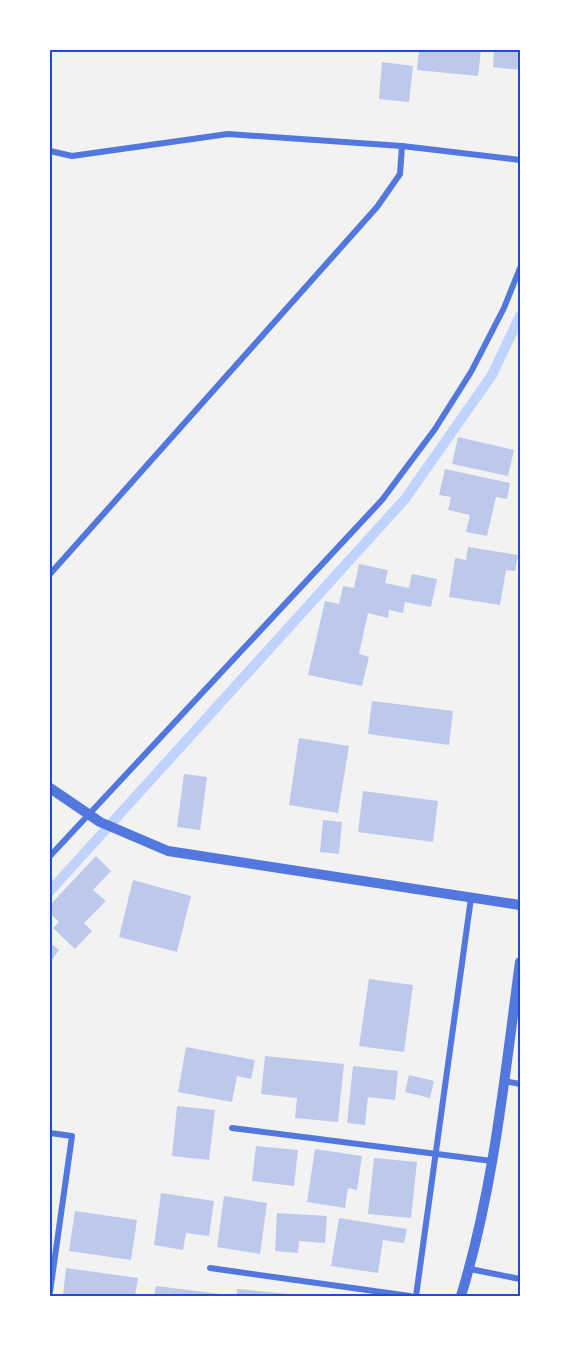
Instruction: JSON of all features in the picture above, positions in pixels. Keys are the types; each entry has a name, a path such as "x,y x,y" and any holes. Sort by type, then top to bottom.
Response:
{"street":[{"path":"50,151 72,156 228,134 402,146 520,160"},
{"path":"50,574 376,207 400,174 402,146"},
{"path":"50,856 382,500 435,429 471,372 504,308 520,268"},
{"path":"50,788 87,814 168,851 520,905"},
{"path":"416,1296 471,898"},
{"path":"461,1296 470,1269 492,1161 520,962"},
{"path":"504,1081 520,1084"},
{"path":"232,1128 492,1161"},
{"path":"50,1133 72,1136 50,1292"},
{"path":"210,1268 410,1296"},
{"path":"470,1269 520,1279"}],"building":[{"path":"419,50 481,50 478,76 417,70"},
{"path":"494,50 520,50 520,70 493,67"},
{"path":"382,62 413,66 409,102 379,99"},
{"path":"458,437 514,450 508,476 452,464"},
{"path":"445,469 510,483 507,499 496,497 487,536 466,532 470,515 448,510 451,497 439,495"},
{"path":"468,547 518,555 515,571 506,570 500,605 449,597 455,558 466,560"},
{"path":"359,564 388,570 385,583 409,588 412,574 437,579 431,607 405,602 403,613 389,610 388,618 368,613 359,654 369,657 362,686 308,675 325,601 339,604 343,586 354,588"},
{"path":"372,701 453,711 449,745 368,734"},
{"path":"299,738 349,746 338,813 289,805"},
{"path":"184,774 207,777 200,830 177,827"},
{"path":"363,791 438,801 433,842 358,832"},
{"path":"323,820 342,822 339,854 320,852"},
{"path":"96,856 111,871 93,890 106,901 84,923 92,931 75,949 53,928 59,922 50,913 50,905"},
{"path":"133,880 191,896 177,952 119,937"},
{"path":"50,943 59,950 50,963"},
{"path":"369,979 413,985 404,1052 359,1046"},
{"path":"186,1047 255,1060 251,1079 237,1076 232,1102 178,1092"},
{"path":"265,1056 344,1064 338,1122 295,1118 297,1098 261,1094"},
{"path":"353,1066 398,1071 395,1100 368,1097 365,1125 347,1123"},
{"path":"409,1075 434,1081 430,1098 405,1092"},
{"path":"177,1106 215,1110 209,1160 172,1156"},
{"path":"256,1146 298,1150 294,1186 252,1181"},
{"path":"315,1149 362,1156 357,1190 348,1188 345,1208 307,1202"},
{"path":"374,1158 417,1162 411,1218 368,1214"},
{"path":"161,1193 214,1201 209,1236 186,1233 183,1250 154,1245"},
{"path":"224,1196 267,1203 260,1254 217,1247"},
{"path":"75,1211 137,1220 131,1260 69,1251"},
{"path":"277,1213 327,1216 325,1243 299,1241 298,1253 275,1251"},
{"path":"339,1218 407,1229 404,1243 383,1240 378,1273 331,1266"},
{"path":"66,1268 138,1278 135,1296 63,1296"},
{"path":"156,1286 229,1295 229,1296 154,1296"},
{"path":"237,1289 289,1294 289,1296 237,1296"}],"waterway":[{"path":"50,891 405,499 492,375 520,316"}]}
